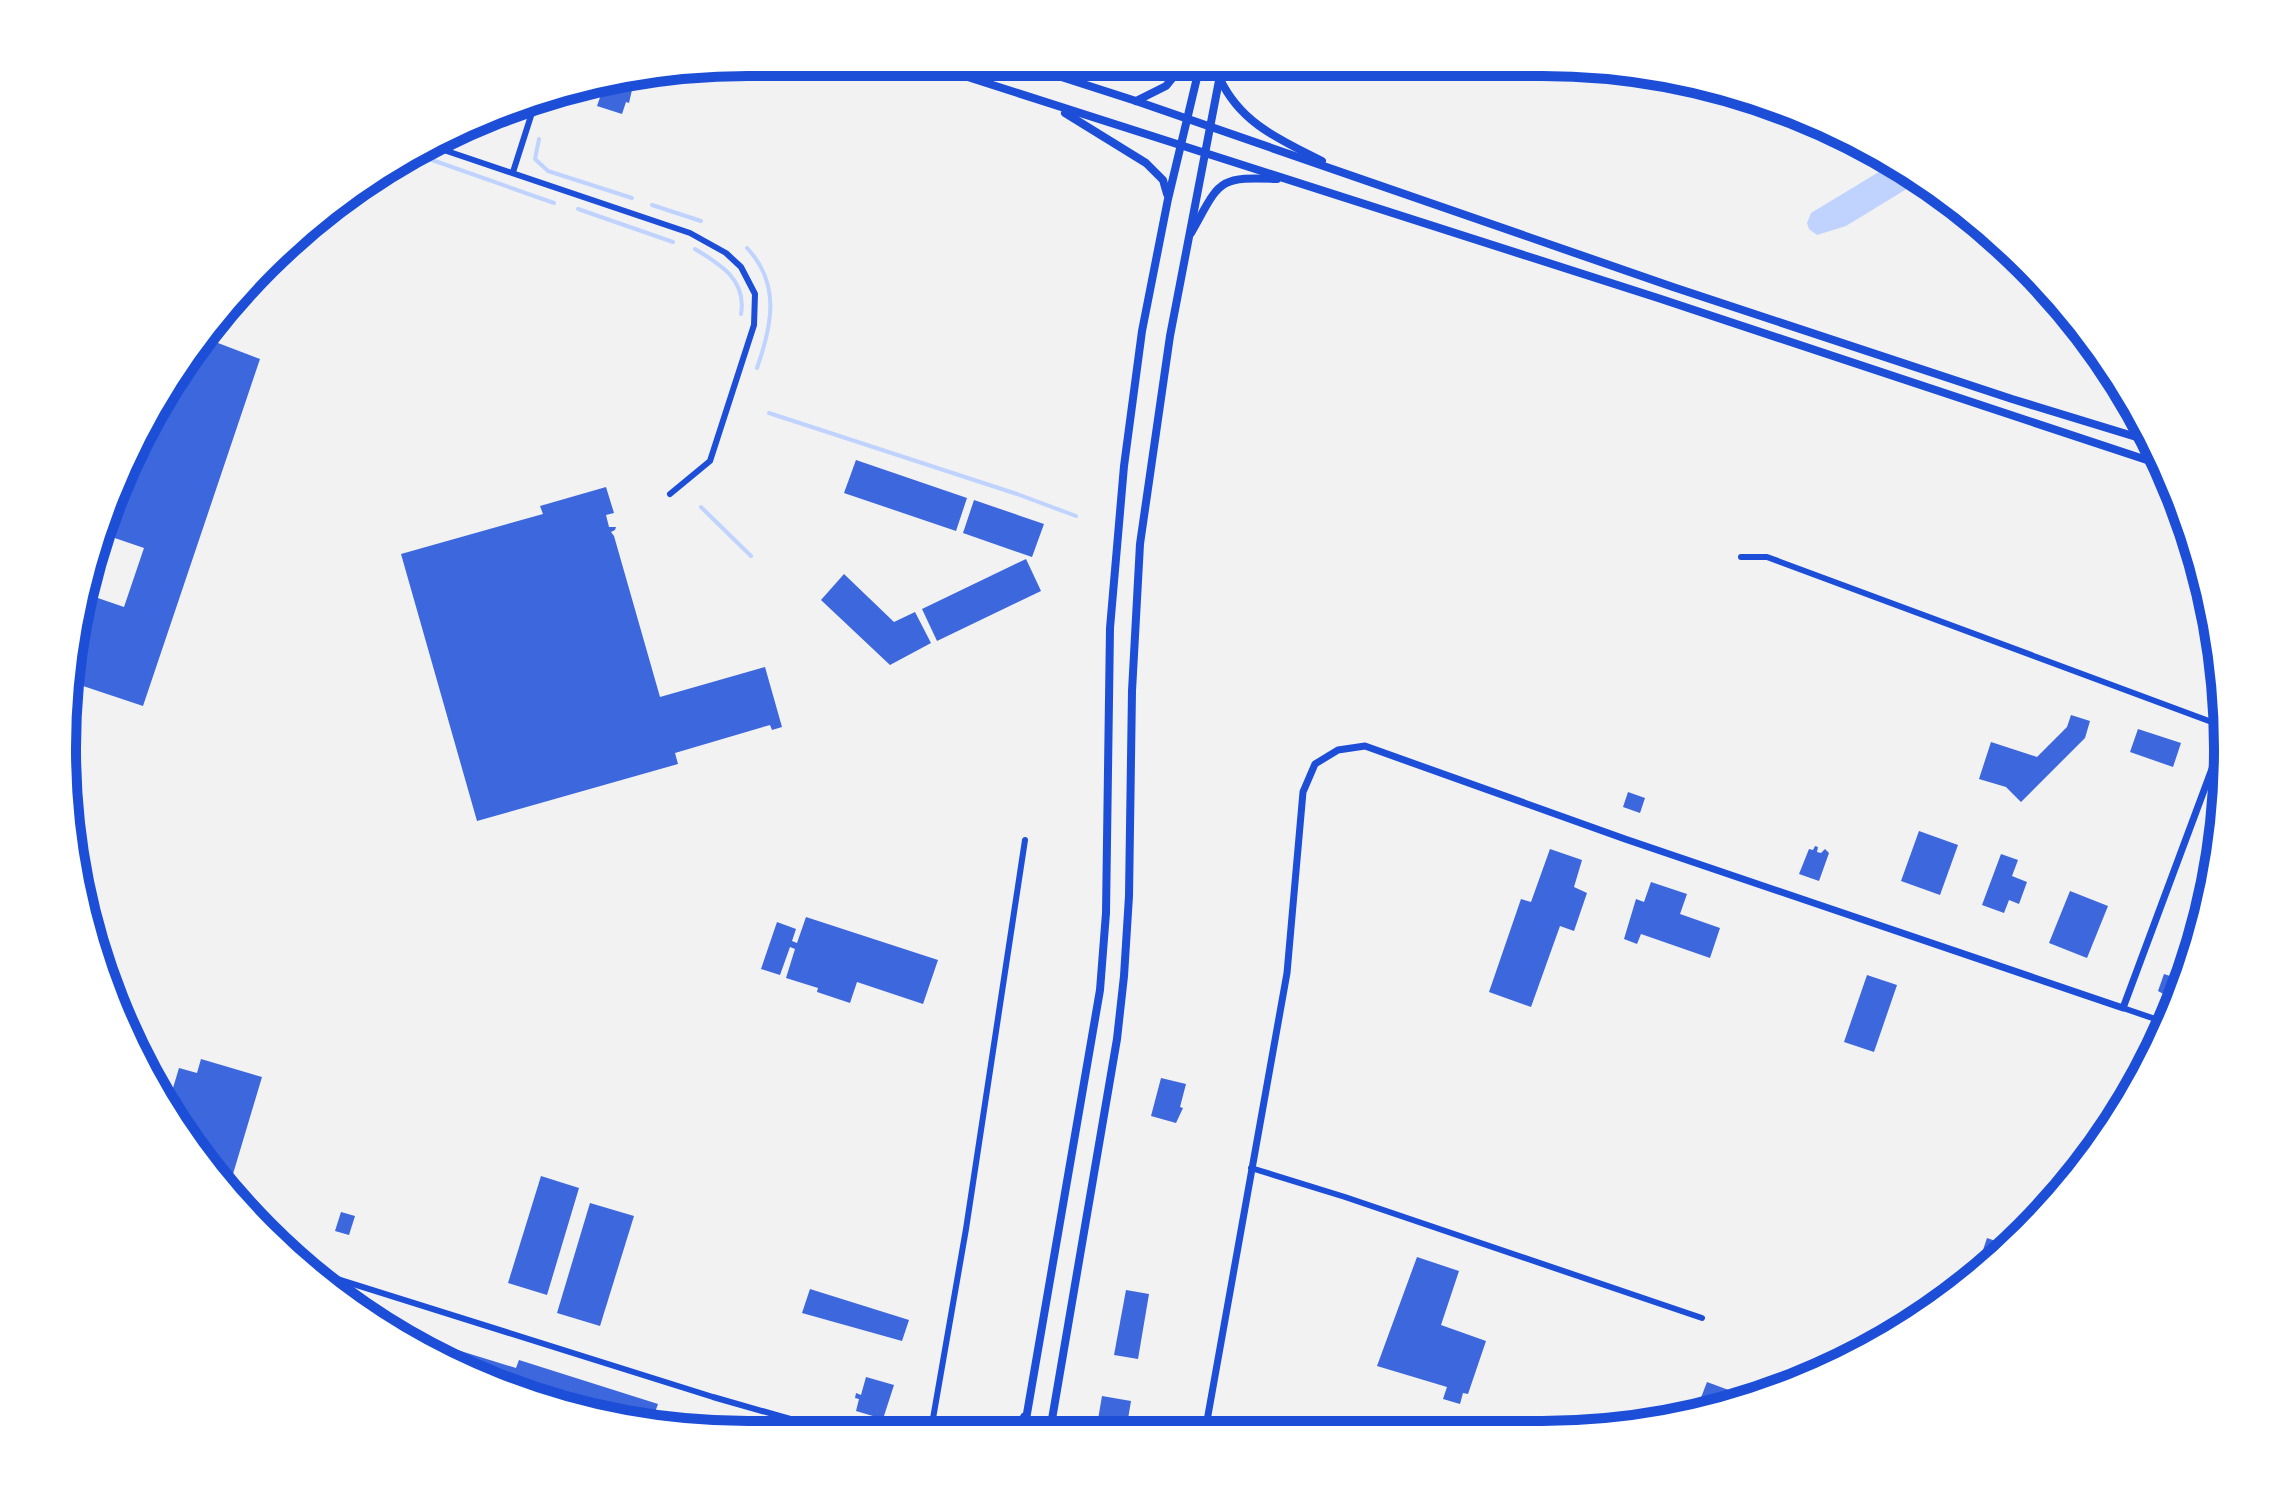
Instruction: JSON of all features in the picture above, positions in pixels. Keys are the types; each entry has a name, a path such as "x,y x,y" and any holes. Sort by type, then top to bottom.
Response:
{"main road":[{"path":"964,76 1658,298 2149,461"},
{"path":"1058,76 1673,287 2138,437"},
{"path":"1136,101 1166,86 1174,76"},
{"path":"1026,1421 1100,990 1106,913 1113,588 1142,331 1168,199 1197,76"},
{"path":"1052,1421 1122,1001 1130,884 1132,691 1138,557 1186,240 1220,76"},
{"path":"1220,79 1234,106 1254,122 1272,135 1346,174"},
{"path":"1051,104 1146,163 1163,180 1168,199"},
{"path":"1186,240 1209,200 1225,183 1242,177 1290,179"},
{"path":"1022,1421 1028,1409"}],"street":[{"path":"513,172 532,112"},
{"path":"443,149 704,239 741,267 755,294 754,325 710,461 670,494"},
{"path":"1741,557 1767,557 2213,721"},
{"path":"1207,1421 1287,973 1303,792 1315,764 1338,750 1365,746 1658,851 2157,1020"},
{"path":"2123,1008 2214,765"},
{"path":"933,1421 969,1214 1025,840"},
{"path":"1251,1168 1702,1318"},
{"path":"334,1278 797,1421"}],"water":[{"path":"1883,169 1911,186 1846,226 1817,235 1807,223 1811,213"}],"building":[{"path":"633,86 629,103 626,102 622,114 597,106 602,93"},
{"path":"222,331 218,343 260,359 143,706 79,685 94,597 124,607 144,548 111,537 112,532 145,451 166,412"},
{"path":"856,460 967,498 956,531 844,493"},
{"path":"606,487 614,513 606,515 609,527 616,527 611,532 660,697 765,667 782,727 772,730 770,725 675,753 678,764 477,821 401,554 543,514 540,506"},
{"path":"974,500 1044,524 1032,557 963,533"},
{"path":"1026,559 1041,591 937,641 922,609"},
{"path":"844,574 894,622 915,612 931,643 890,665 821,600"},
{"path":"2071,715 2090,721 2085,738 2021,802 2006,787 1979,779 1991,742 2037,757 2067,727"},
{"path":"2138,729 2181,743 2173,767 2130,752"},
{"path":"1628,792 1645,798 1640,813 1623,807"},
{"path":"1919,831 1958,845 1940,895 1901,881"},
{"path":"1815,846 1818,847 1817,852 1825,849 1829,853 1819,881 1799,874 1809,849 1813,850"},
{"path":"1550,849 1582,860 1574,887 1587,893 1574,931 1560,926 1531,1007 1489,992 1521,899 1531,902"},
{"path":"2001,854 2018,860 2012,876 2027,882 2019,904 2009,900 2004,913 1982,905"},
{"path":"1651,882 1687,894 1680,914 1720,928 1710,958 1641,934 1637,944 1624,939 1636,899 1644,902"},
{"path":"2070,891 2108,906 2087,958 2049,943"},
{"path":"806,917 938,960 923,1004 857,982 850,1003 817,992 818,988 786,978 795,949 790,947 780,975 761,969 777,922 796,929 792,941 797,943"},
{"path":"2164,974 2174,977 2167,996 2158,991"},
{"path":"1867,975 1897,985 1874,1052 1844,1042"},
{"path":"201,1059 262,1077 232,1178 171,1094 179,1068 197,1073"},
{"path":"1161,1078 1186,1084 1180,1107 1183,1108 1176,1123 1151,1116"},
{"path":"541,1176 579,1188 547,1295 508,1283"},
{"path":"590,1203 634,1216 600,1326 557,1313"},
{"path":"341,1212 355,1216 349,1235 335,1231"},
{"path":"1987,1238 1998,1242 1985,1254 1980,1258"},
{"path":"1417,1257 1459,1271 1441,1325 1486,1341 1468,1394 1463,1393 1460,1404 1443,1399 1447,1387 1377,1366"},
{"path":"810,1289 909,1320 902,1341 802,1313"},
{"path":"1126,1290 1149,1294 1138,1359 1114,1355"},
{"path":"434,1343 516,1368 519,1360 658,1404 654,1414 574,1398 491,1370"},
{"path":"866,1377 894,1385 883,1419 856,1411 859,1399 855,1398 856,1393 861,1395"},
{"path":"1707,1382 1735,1392 1716,1398 1699,1402"},
{"path":"1102,1396 1131,1401 1128,1421 1098,1421"}],"waterway":[{"path":"539,139 535,159 548,171 632,198"},
{"path":"427,158 554,203"},
{"path":"652,205 701,221"},
{"path":"578,209 673,242"},
{"path":"747,248 758,262 769,290 767,336 757,368"},
{"path":"695,249 722,267 736,282 742,302 741,314"},
{"path":"769,413 1076,516"},
{"path":"701,507 751,556"}]}
